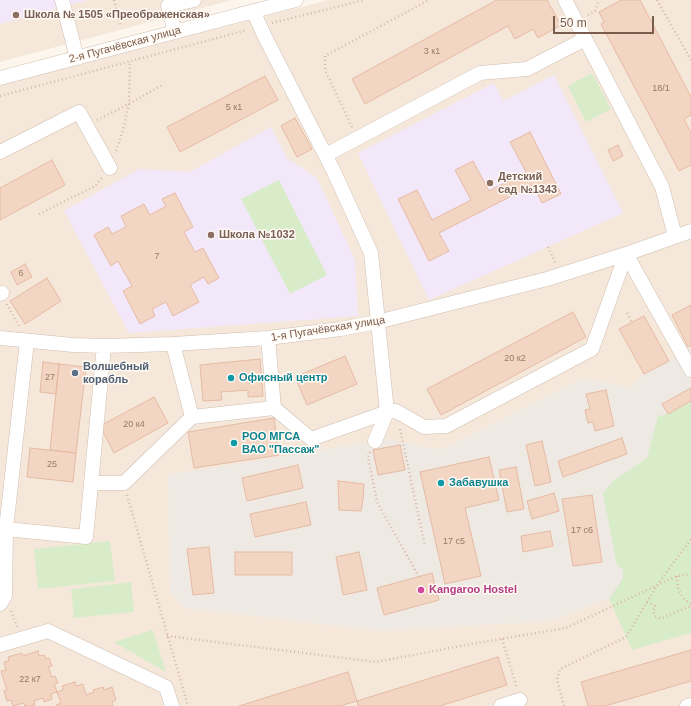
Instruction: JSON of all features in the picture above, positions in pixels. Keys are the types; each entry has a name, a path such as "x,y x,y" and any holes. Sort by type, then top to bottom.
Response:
{"street":[{"path":"62,0 77,58"},
{"path":"175,32 168,6 194,0"},
{"name":"2-я Пугачёвская улица","path":"0,78 296,0"},
{"path":"565,0 662,187 676,236"},
{"path":"253,11 326,155 371,253 387,412 375,441"},
{"path":"326,155 480,73 527,69 585,39"},
{"path":"0,152 80,112 110,168"},
{"name":"1-я Пугачёвская улица","path":"0,338 73,345 104,346 173,344 268,338 340,329 378,322 547,279 626,254 691,231"},
{"path":"626,254 687,355 691,370"},
{"path":"268,338 274,408 311,439 387,412 396,411 424,427 446,426 592,349 626,254"},
{"path":"3,600 6,529 27,341"},
{"path":"173,344 192,418"},
{"path":"6,529 86,537 104,346"},
{"path":"91,483 124,483 192,418 274,408"},
{"path":"0,645 48,631 166,687 172,706"},
{"path":"501,706 520,700"},
{"path":"687,706 691,705"}],"path":[{"path":"114,0 122,27"},
{"path":"0,96 260,26 364,0"},
{"path":"358,138 325,70 325,56 429,0"},
{"path":"576,21 595,11 599,0"},
{"path":"657,0 691,60"},
{"path":"87,126 164,84"},
{"path":"1,293 27,341"},
{"path":"627,313 632,322"},
{"path":"375,441 368,457 377,502 419,577"},
{"path":"403,442 425,546"},
{"path":"124,483 188,706"},
{"path":"564,706 557,679 560,669 626,637 658,584 691,539"},
{"path":"168,636 376,662 502,638 566,628 658,584 677,576 691,574"},
{"path":"647,602 654,606 653,612 655,616 659,618 691,605 683,598 678,589 677,576"},
{"path":"3,600 21,639"},
{"path":"502,638 520,700"}],"shaded area":[{"path":"0,0 232,0 0,62"},
{"name":"Школа № 1505 «Преображенская»","path":"0,0 88,0 0,24"},
{"path":"328,0 691,0 691,706 0,706 0,85"},
{"name":"Детский сад №1343","path":"554,75 623,213 429,300 358,153 494,83 503,101"},
{"name":"Школа №1032","path":"271,127 287,158 317,178 355,260 358,316 129,333 64,211 139,169 190,172"},
{"path":"691,345 691,401 668,414 622,548 623,578 609,599 552,621 383,631 184,608 170,591 168,475 388,439 441,450 584,378 631,388 644,374 669,361"}],"green space":[{"path":"592,73 611,109 586,122 568,86"},
{"path":"279,180 327,275 290,294 241,199"},
{"path":"691,401 691,633 632,650 609,599 623,578 623,570 617,565 603,494 612,482 647,458 658,416 668,414"},
{"path":"110,541 115,581 38,589 34,549"},
{"path":"131,582 134,612 74,618 71,589"},
{"path":"153,630 166,672 114,642"}],"building":[{"path":"495,0 547,0 561,25 538,38 533,29 515,39 508,26 365,104 352,79"},
{"path":"621,0 640,0 691,97 691,115 684,119 691,133 691,165 679,171 601,24 604,22 599,12"},
{"path":"265,76 278,100 180,152 167,127"},
{"path":"295,118 312,149 297,157 281,126"},
{"path":"530,132 561,194 542,203 533,185 439,233 449,251 429,261 398,199 417,190 432,220 471,200 455,170 473,161 489,191 526,172 510,142"},
{"path":"618,145 623,156 613,161 608,150"},
{"path":"52,160 65,185 0,220 0,188"},
{"path":"175,193 193,227 184,232 195,252 203,248 219,278 208,284 204,277 190,285 199,302 173,316 166,302 152,309 155,316 140,324 123,291 132,286 118,261 111,266 94,235 108,227 112,234 126,227 121,216 144,204 150,215 166,206 162,199"},
{"path":"25,264 32,277 17,285 11,272"},
{"path":"47,278 61,301 25,324 10,301"},
{"path":"691,305 691,345 688,347 672,315"},
{"path":"573,312 586,337 441,415 427,389"},
{"path":"644,316 669,361 644,374 619,329"},
{"path":"345,356 357,384 307,405 295,377"},
{"name":"Офисный центр","path":"260,359 263,396 248,397 248,390 221,392 222,400 203,401 200,365"},
{"path":"43,362 59,364 56,394 40,392"},
{"path":"59,364 86,367 76,453 50,450"},
{"path":"691,388 691,401 668,414 662,404"},
{"path":"606,390 614,426 595,431 593,422 588,423 585,410 590,409 586,394"},
{"path":"154,397 168,423 114,453 100,426"},
{"name":"РОО МГСА ВАО \"Пассаж\"","path":"274,418 279,455 194,468 188,432"},
{"path":"622,438 627,454 563,477 558,461"},
{"path":"542,441 551,482 535,486 526,445"},
{"path":"400,445 405,470 378,475 373,450"},
{"path":"30,448 76,453 73,482 27,477"},
{"path":"489,457 499,500 465,508 481,576 445,584 420,472"},
{"path":"298,465 303,488 247,501 242,478"},
{"path":"516,467 524,509 507,512 499,470"},
{"path":"338,481 364,484 361,511 339,510"},
{"path":"554,493 559,511 532,519 527,501"},
{"path":"592,495 602,562 573,566 562,499"},
{"path":"306,502 311,525 255,537 250,514"},
{"path":"550,531 553,546 523,552 521,536"},
{"path":"209,547 214,593 193,595 187,549"},
{"path":"235,552 292,552 292,575 235,575"},
{"path":"359,552 367,590 343,595 336,557"},
{"path":"432,573 439,600 384,615 377,588"},
{"path":"691,650 691,681 605,706 588,706 581,682"},
{"path":"38,651 39,656 44,655 46,659 49,658 52,666 48,667 52,677 55,676 58,683 54,684 57,692 51,694 52,699 44,702 43,698 34,701 35,705 25,706 24,703 13,706 11,700 7,701 4,691 7,690 1,671 6,670 4,662 9,661 8,657 22,653 23,656"},
{"path":"498,657 507,685 440,706 358,706 357,701"},
{"path":"348,672 357,701 340,706 239,706"},
{"path":"75,682 76,686 83,684 86,695 94,692 93,690 103,687 104,690 112,687 116,700 112,702 113,706 56,706 61,703 57,692 63,690 62,686"}],"place":[{"name":"Школа № 1505 «Преображенская»","path":"16,15"},
{"name":"Детский сад №1343","path":"490,183"},
{"name":"Школа №1032","path":"211,235"},
{"name":"Волшебный корабль","path":"75,373"},
{"name":"Офисный центр","path":"231,378"},
{"name":"РОО МГСА ВАО \"Пассаж\"","path":"234,443"},
{"name":"Забавушка","path":"441,483"},
{"name":"Kangaroo Hostel","path":"421,590"}]}
